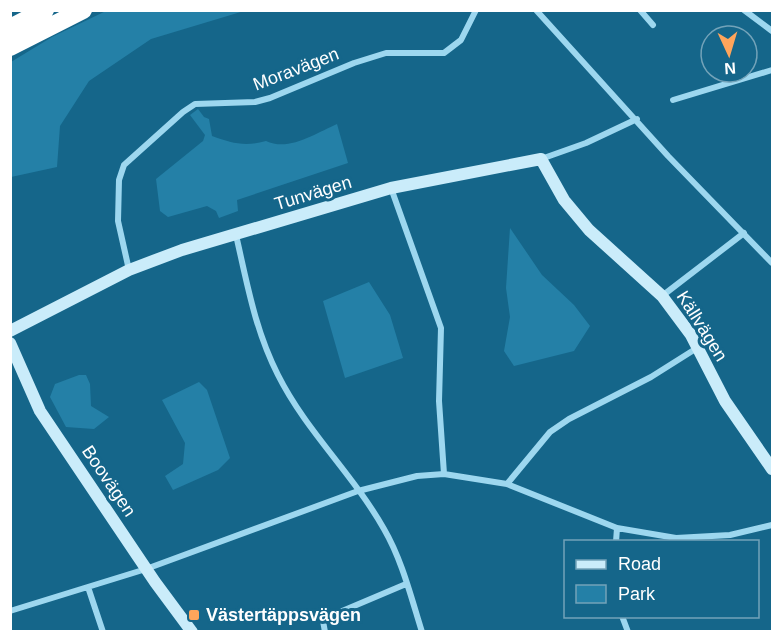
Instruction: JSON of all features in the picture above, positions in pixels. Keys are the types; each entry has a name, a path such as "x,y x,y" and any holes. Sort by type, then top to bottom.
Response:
{"highway":[{"path":"10,28 45,10"},
{"path":"10,47 83,10"}],"street":[{"name":"Moravägen","path":"129,270 118,221 119,180 124,165 183,112 195,104 255,102 270,98 354,63 386,53 444,53 461,40 476,10"},
{"path":"536,10 637,119 668,156 772,262"},
{"path":"640,10 653,25"},
{"path":"744,10 772,31"},
{"path":"672,100 772,70"},
{"name":"Tunvägen","path":"10,331 129,270 182,250 391,188 541,159 586,143 637,119"},
{"name":"Källvägen","path":"541,159 564,200 588,230 662,296 698,347 725,400 772,469"},
{"path":"391,188 441,328 439,401 444,474"},
{"path":"662,296 744,233"},
{"path":"236,235 253,312 274,368 305,422 358,491 388,537 422,632"},
{"name":"Boovägen","path":"10,343 40,411 146,569 192,632"},
{"path":"507,484 550,432 569,419 651,377 698,347"},
{"path":"10,611 146,569 358,491 398,479 444,474 507,484 617,528 676,538 704,538 748,532 772,525"},
{"path":"616,540 617,528"},
{"path":"325,632 323,621 328,617 406,584"},
{"path":"88,587 103,632"}],"green space":[{"path":"108,10 244,11 151,39 89,81 60,126 57,167 11,177 11,62 52,37"},
{"path":"198,109 204,117 209,119 212,136 238,143 251,144 266,141 275,144 293,143 337,124 348,163 237,200 238,211 219,218 216,211 207,206 168,217 160,211 156,179 203,141 205,135 190,115"},
{"path":"510,228 542,275 574,305 590,326 574,351 514,366 504,351 510,317 506,288"},
{"path":"369,282 390,315 403,358 345,378 323,301"},
{"path":"79,375 86,375 90,384 91,406 109,417 94,429 66,427 50,397 55,384"},
{"path":"199,382 207,390 230,458 218,470 173,490 165,476 183,464 185,443 162,400"}],"place":[{"name":"Västertäppsvägen","path":"194,615"}]}
